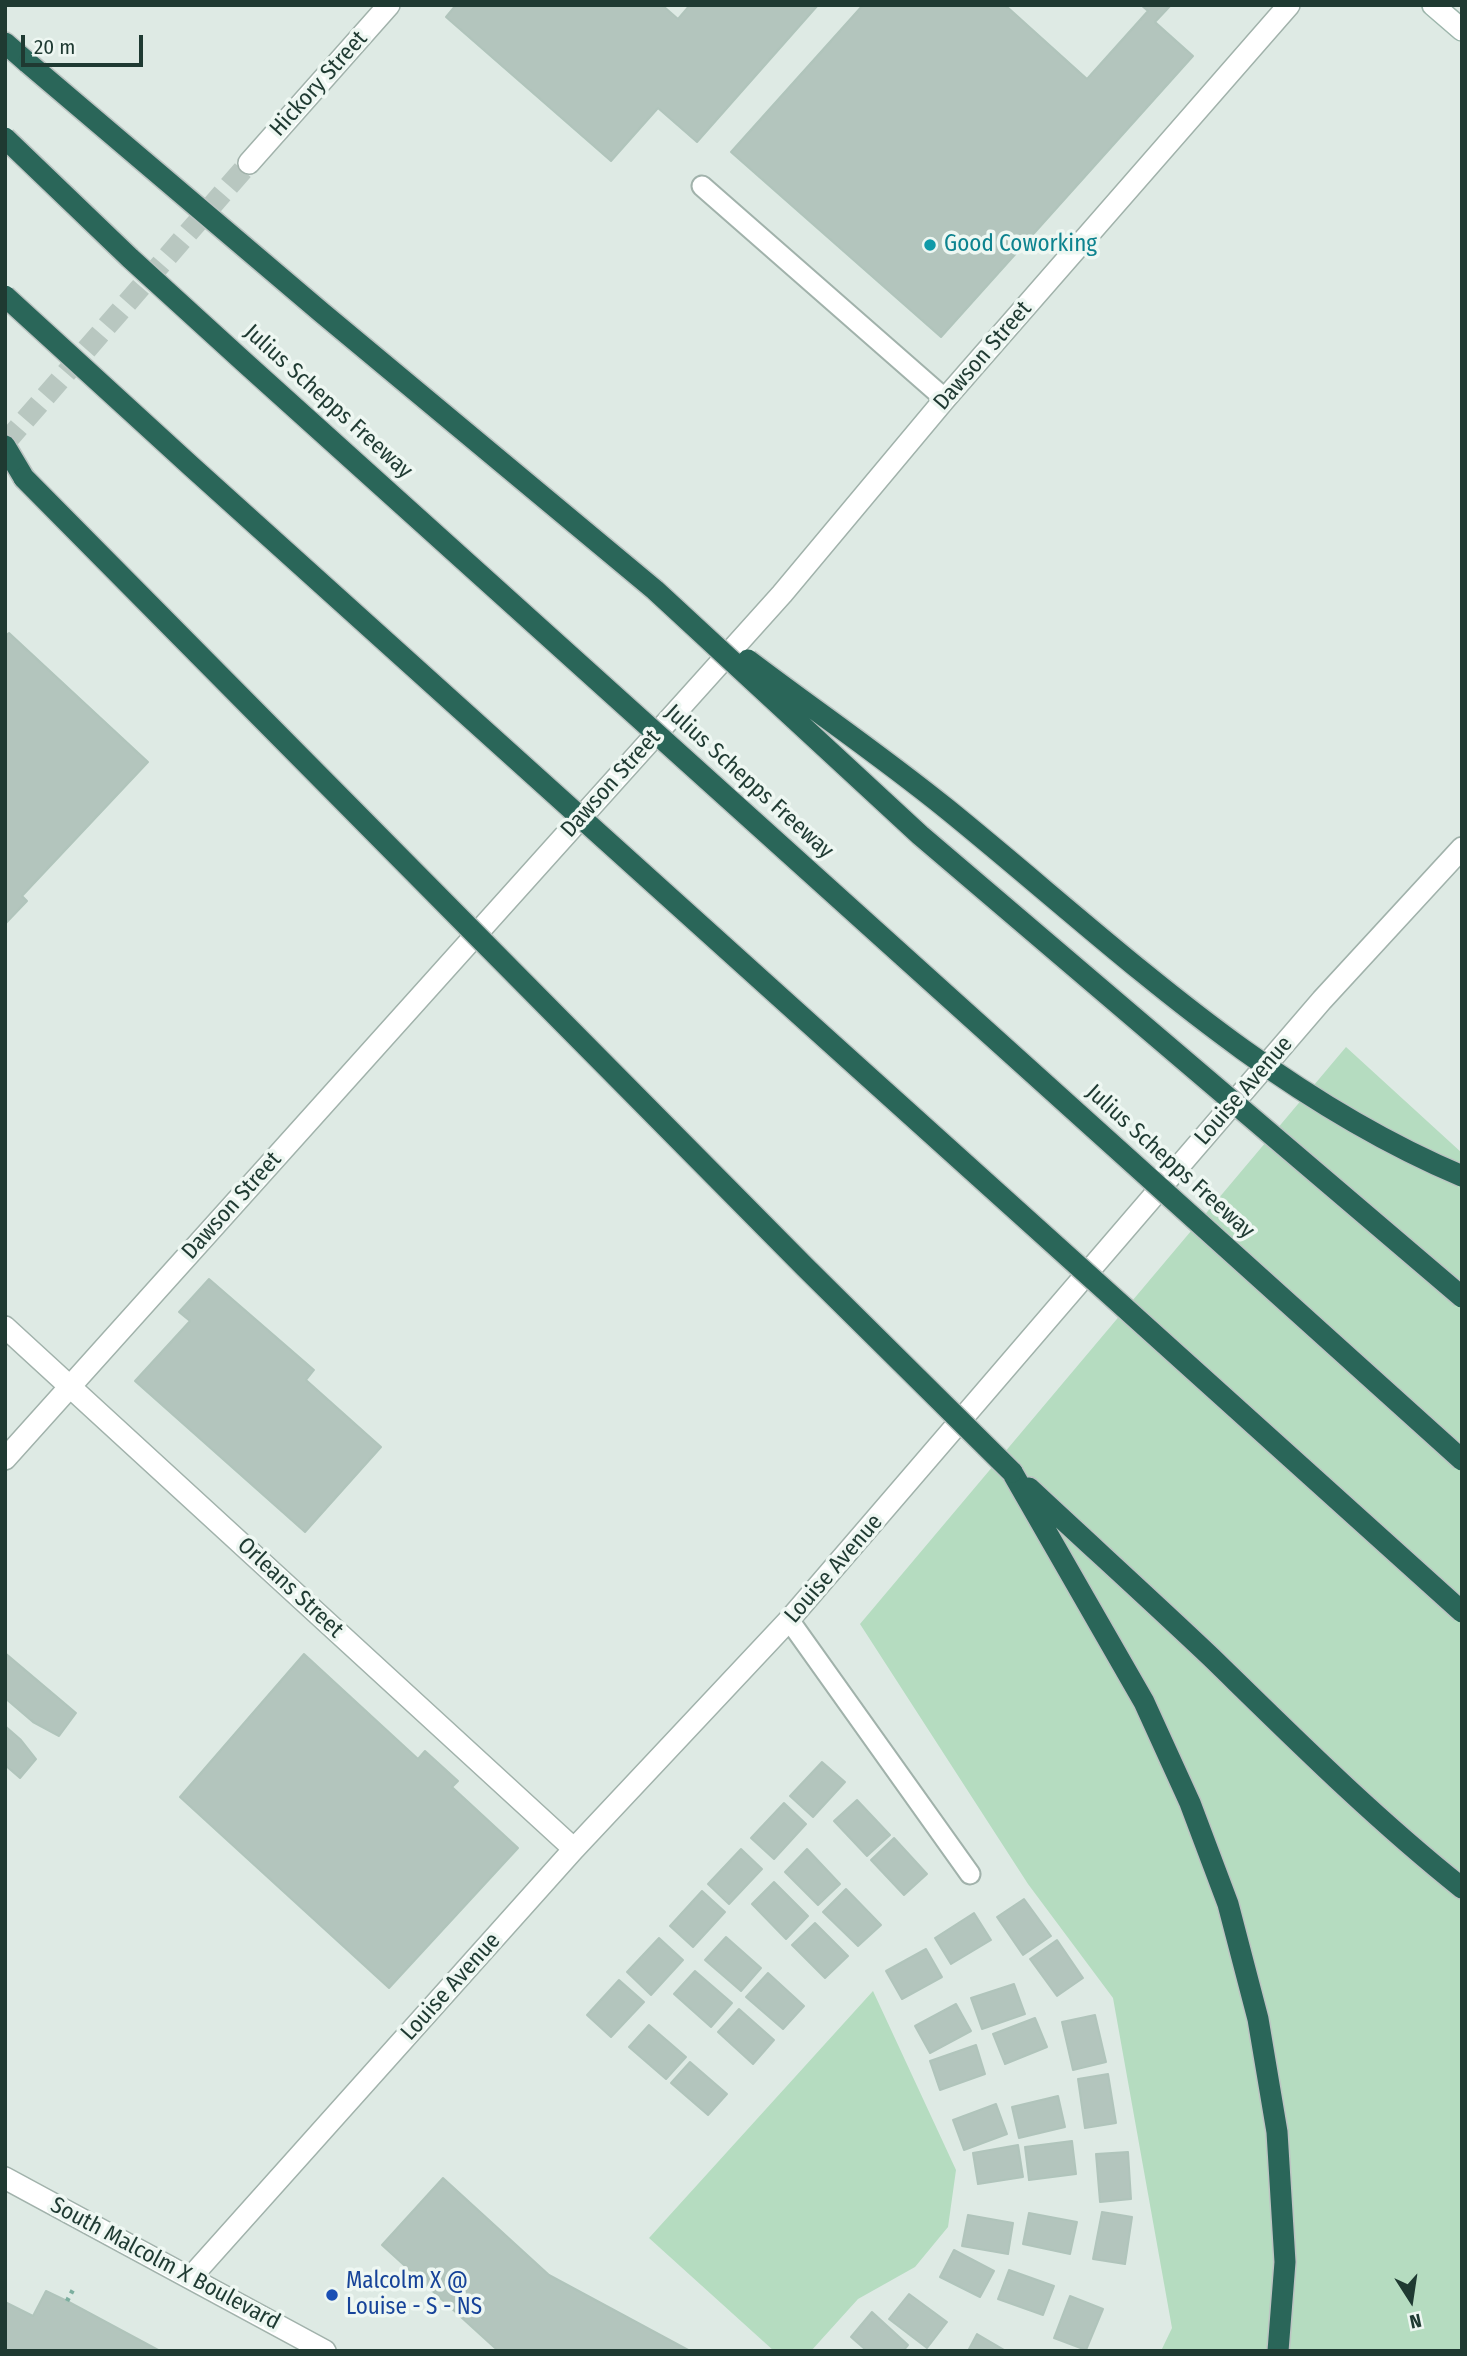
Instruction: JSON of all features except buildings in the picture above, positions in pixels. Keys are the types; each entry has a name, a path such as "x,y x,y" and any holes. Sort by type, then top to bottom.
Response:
{"highway":[{"path":"5,43 321,312 655,590 946,808 1164,991 1323,1106 1418,1157 1462,1176"},
{"name":"Julius Schepps Freeway","path":"5,138 243,361 1462,1460"},
{"path":"5,296 1462,1612"},
{"path":"5,446 24,478 795,1257 1012,1472 1347,1789 1411,1848 1462,1888"},
{"path":"655,590 920,835 1462,1297"},
{"path":"1012,1472 1144,1702 1190,1803 1228,1904 1258,2019 1277,2132 1284,2249 1278,2351"}],"street":[{"name":"Hickory Street","path":"248,163 389,5"},
{"name":"Dawson Street","path":"5,1459 782,594 945,399 1289,5"},
{"path":"1433,5 1460,25"},
{"name":"Louise Avenue","path":"191,2277 574,1849 789,1620 1322,1000 1462,848"},
{"name":"Orleans Street","path":"5,1327 574,1849"},
{"name":"South Malcolm X Boulevard","path":"5,2178 325,2351"}],"lane":[{"path":"702,186 945,399"},
{"path":"789,1620 970,1874"}],"path":[{"path":"67,2301 75,2286"}],"green space":[{"path":"1346,1047 1462,1153 1462,2351 1161,2351 1172,2328 1113,1998 1028,1884 860,1624"},
{"path":"873,1991 956,2170 948,2227 915,2267 858,2299 811,2351 774,2351 649,2238"}],"tunnel":[{"path":"5,443 249,163"}],"place":[{"name":"Good Coworking","path":"930,245"},
{"name":"Malcolm X @ Louise - S - NS","path":"332,2295"}]}
